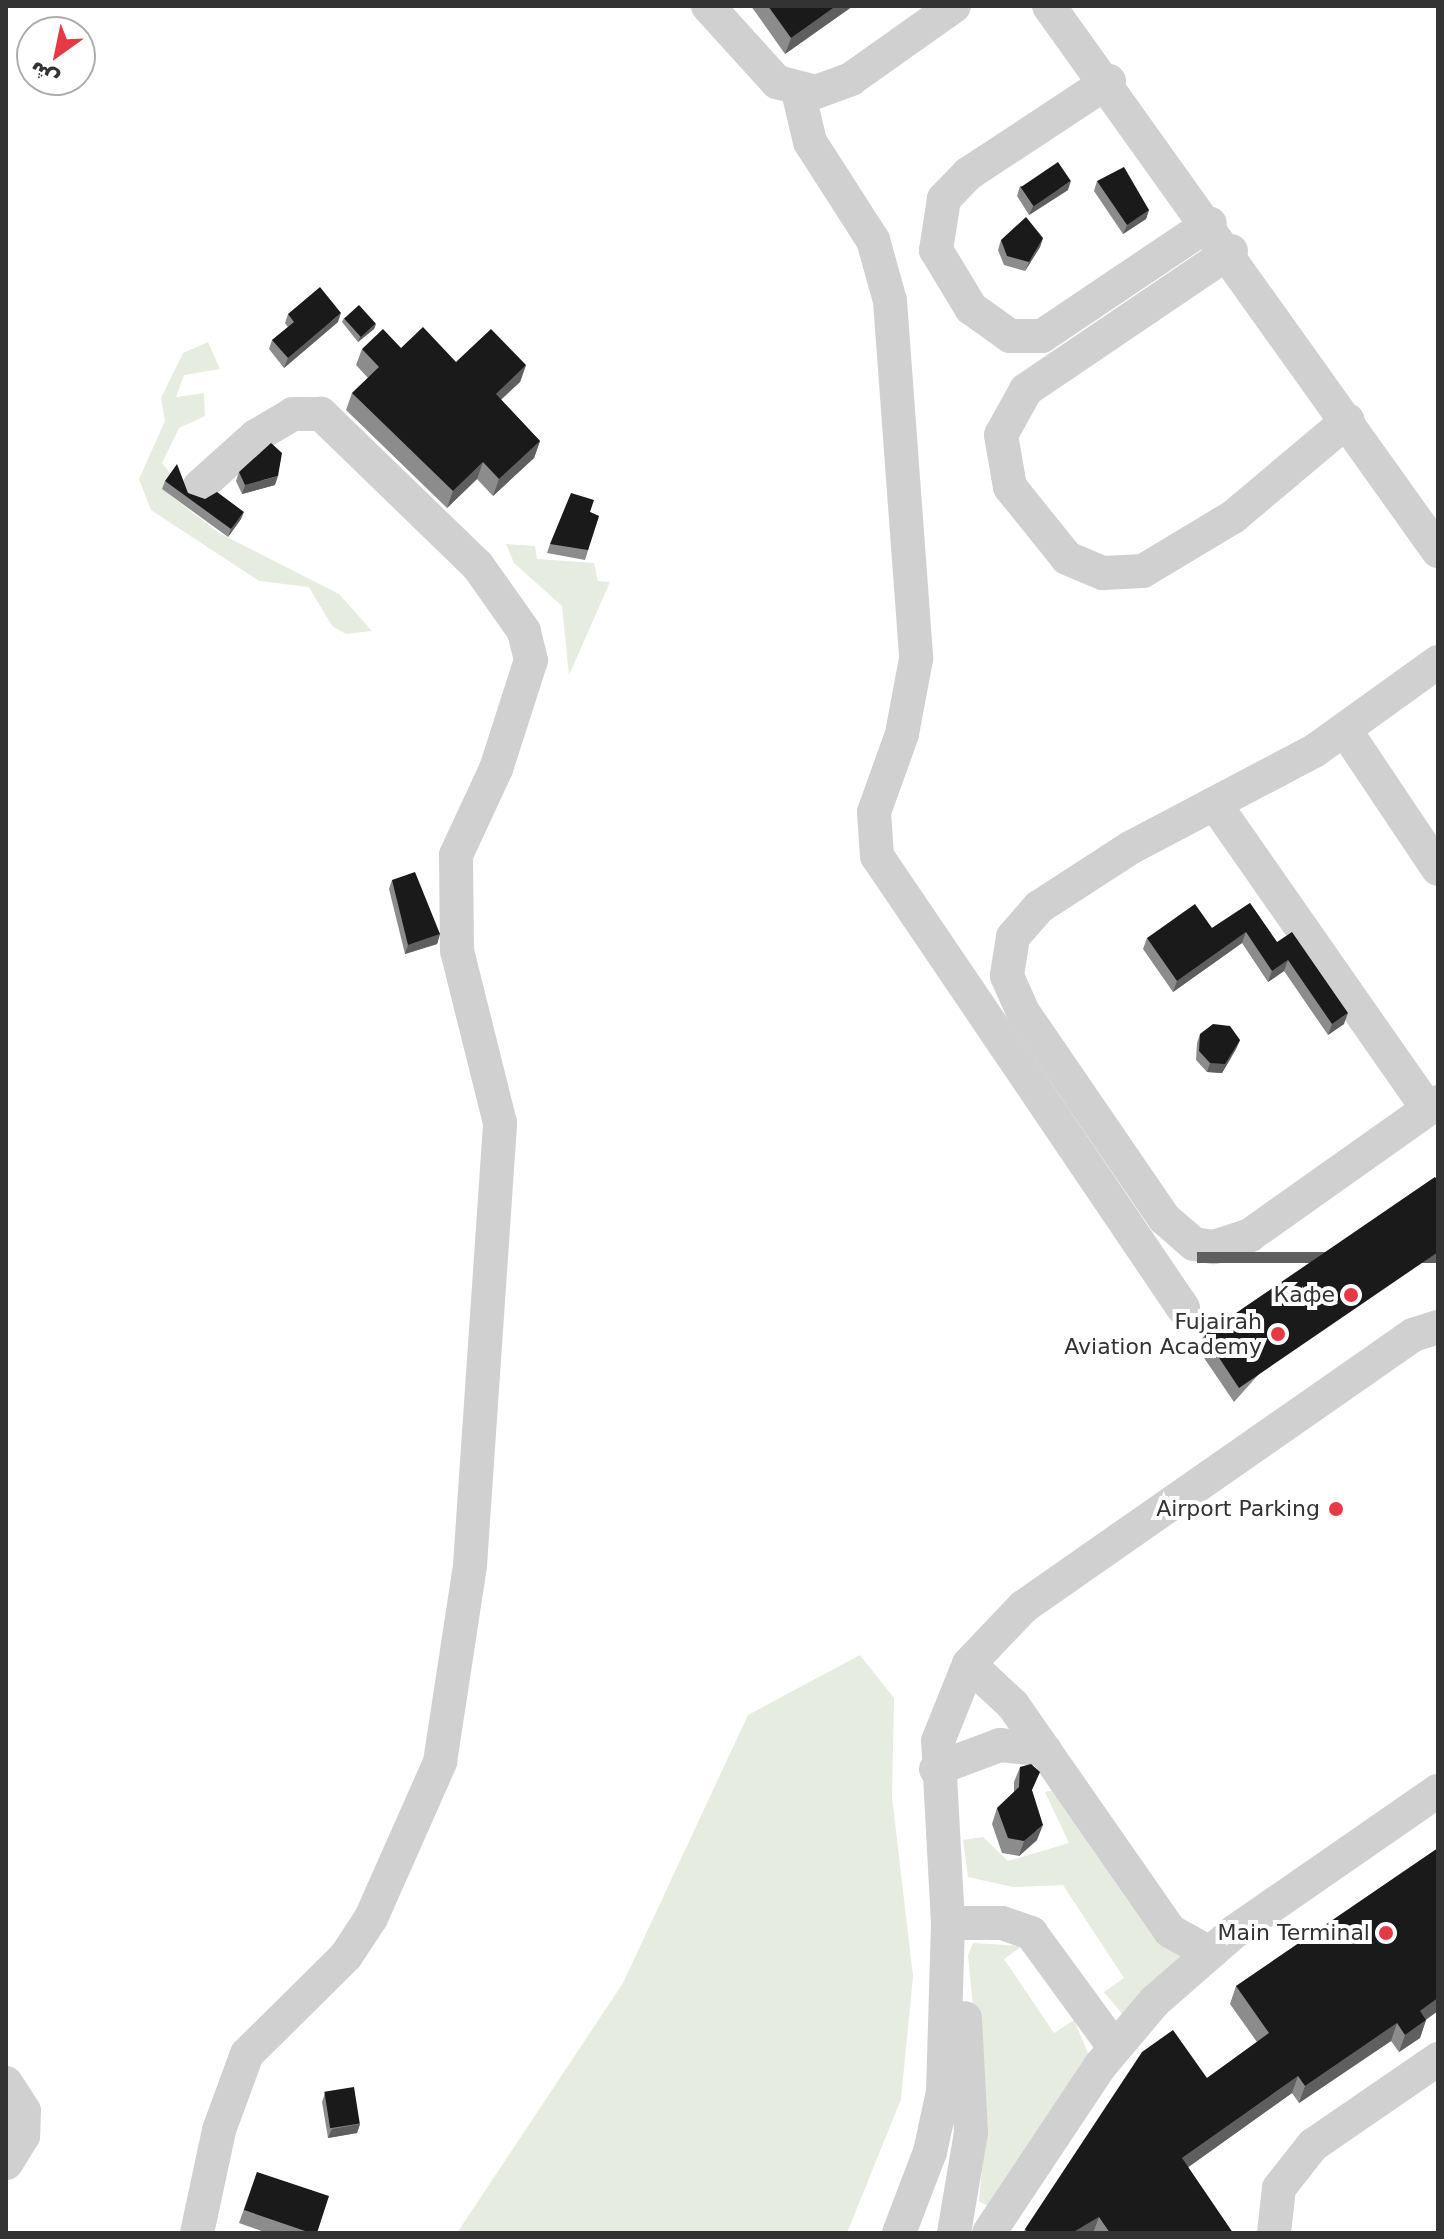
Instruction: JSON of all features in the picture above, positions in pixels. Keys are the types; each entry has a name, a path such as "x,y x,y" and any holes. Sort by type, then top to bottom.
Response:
{"street":[{"path":"708,6 760,68 798,91 835,88 954,6"},
{"path":"1049,6 1109,81 1231,251 1438,551"},
{"path":"1109,81 955,186 937,215 936,250 981,320 1026,338 1057,330 1157,281 1231,251"},
{"path":"798,91 810,142 873,240 890,301 916,659 902,734 874,812 877,856 1183,1308"},
{"path":"1210,223 1157,281 1026,390 1006,418 1000,453 1010,487 1067,558 1124,574 1161,562 1233,517 1348,420"},
{"path":"197,2233 219,2130 247,2054 355,1943 440,1762 470,1565 500,1123 457,951 456,855 496,769 531,660 524,631 478,566 321,414 293,414 256,436 199,487"},
{"path":"1215,804 1433,1106 1233,1244 1194,1244 1156,1206 1017,1004 1007,956 1013,937 1039,907 1215,804 1345,730 1438,662"},
{"path":"1345,730 1438,869"},
{"path":"899,2233 930,2152 943,2092 948,1923 936,1769 945,1714 969,1664 1023,1607 1413,1335 1438,1327"},
{"path":"969,1664 1003,1693 1170,1931 1208,1952"},
{"path":"936,1769 1000,1745 1045,1750"},
{"path":"989,2233 1114,2047 1208,1952 1438,1791"},
{"path":"948,1923 1002,1923 1031,1933 1114,2047"},
{"path":"948,1923 959,1959 972,2097 954,2233"},
{"path":"1274,2233 1279,2188 1313,2145 1438,2059"},
{"path":"6,2083 24,2111 23,2136 6,2163"}],"shaded area":[{"path":"208,342 220,369 184,375 176,397 204,393 205,416 179,428 162,463 171,474 162,489 219,533 339,594 372,631 346,634 332,626 309,587 259,581 151,510 139,479 165,421 161,398 183,353"},
{"path":"506,544 535,546 537,559 594,563 598,581 610,582 569,675 562,606 514,563"},
{"path":"860,1655 894,1698 892,1797 913,1976 901,2099 847,2233 457,2233 623,1983 748,1715"},
{"path":"1055,1790 1155,1935 1185,1959 1124,2016 1104,1992 1124,1978 1063,1885 1013,1887 968,1877 963,1840 983,1837 1008,1861 1069,1843 1045,1792"},
{"path":"973,1943 1022,1946 1004,1959 1054,2033 1074,2020 1088,2053 989,2207 979,2201 985,2137 968,1955"}],"building":[{"path":"768,6 836,6 791,38"},
{"path":"1058,162 1071,181 1034,206 1021,187"},
{"path":"1124,167 1149,210 1127,225 1097,181"},
{"path":"1026,217 1043,238 1029,262 1007,256 1001,240"},
{"path":"320,287 341,313 288,358 272,340 294,322 288,314"},
{"path":"359,305 376,324 361,337 344,318"},
{"path":"423,327 456,362 491,329 526,365 496,394 540,441 499,479 483,462 453,491 352,393 379,367 362,349 383,329 401,348"},
{"path":"271,443 282,453 278,476 245,485 239,472"},
{"path":"177,464 188,493 205,499 217,492 244,512 231,529 165,481"},
{"path":"571,493 594,500 590,512 599,516 588,550 550,544"},
{"path":"415,872 440,934 408,945 392,880"},
{"path":"1250,903 1277,942 1292,932 1348,1013 1332,1024 1288,960 1272,971 1246,932 1177,981 1147,938 1195,904 1212,928"},
{"path":"1213,1024 1230,1026 1240,1040 1225,1064 1210,1063 1199,1051 1200,1034"},
{"path":"1435,1177 1438,1181 1438,1252 1239,1388 1204,1335"},
{"path":"1031,1764 1040,1772 1032,1790 1043,1825 1024,1841 1008,1838 997,1808 1019,1787 1020,1767"},
{"path":"1438,1848 1438,1998 1420,2011 1426,2020 1405,2035 1397,2023 1305,2086 1298,2076 1182,2158 1233,2233 1110,2233 1099,2217 1072,2233 1028,2233 1025,2229 1142,2052 1173,2030 1207,2078 1269,2033 1236,1986"},
{"path":"354,2087 360,2124 330,2128 324,2092"},
{"path":"257,2172 329,2196 317,2233 244,2210"}],"place":[{"name":"Кафе","path":"1351,1295"},
{"name":"Fujairah Aviation Academy","path":"1278,1334"},
{"name":"Airport Parking","path":"1336,1509"},
{"name":"Main Terminal","path":"1386,1933"}]}
